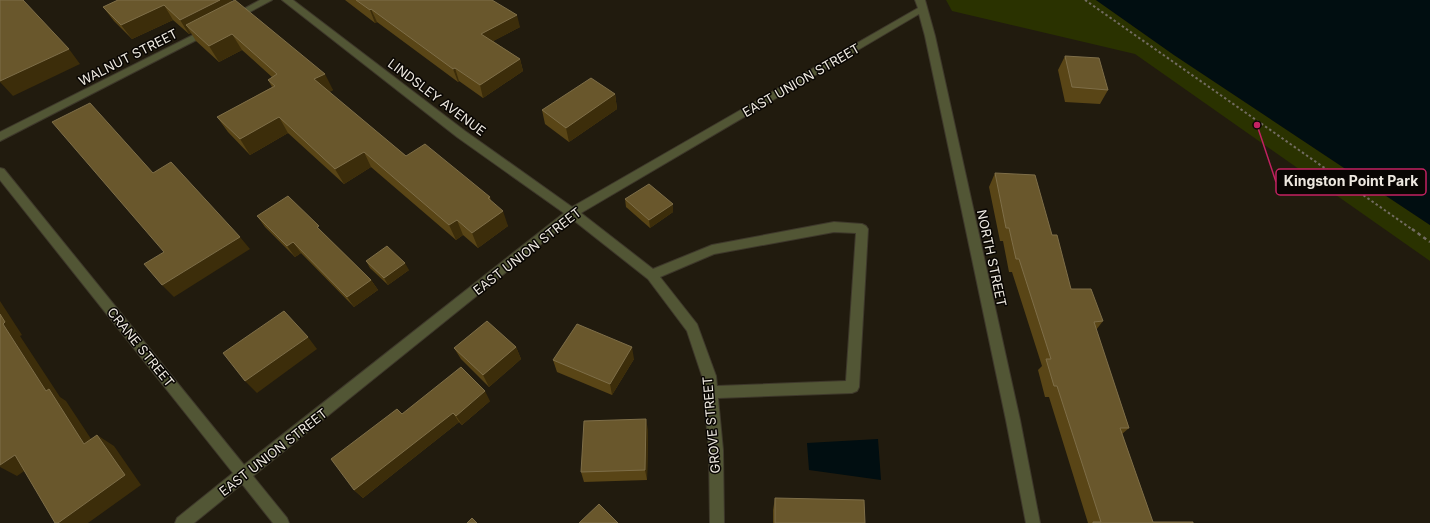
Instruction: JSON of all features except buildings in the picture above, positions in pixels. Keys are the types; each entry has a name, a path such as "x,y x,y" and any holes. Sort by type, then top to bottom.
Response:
{"street":[{"name":"WALNUT STREET","path":"0,137 267,0"},
{"name":"LINDSLEY AVENUE","path":"287,0 461,134 572,213"},
{"name":"EAST UNION STREET","path":"182,523 572,213 921,5"},
{"name":"NORTH STREET","path":"921,5 930,36 1011,412 1033,523"},
{"name":"CRANE STREET","path":"0,172 282,523"},
{"name":"GROVE STREET","path":"572,213 652,276 692,328 709,376 716,450 717,523"},
{"path":"652,276 712,250 834,227 862,229 852,387 710,392"}],"path":[{"path":"1085,0 1430,242"}],"green space":[{"path":"946,0 1096,0 1174,55 1430,225 1430,261 1135,54 952,11"}],"shaded area":[{"path":"1096,0 1430,0 1430,225 1174,55"},
{"path":"878,439 881,480 809,470 807,443"}],"place":[{"name":"Kingston Point Park","path":"1257,125"}]}
